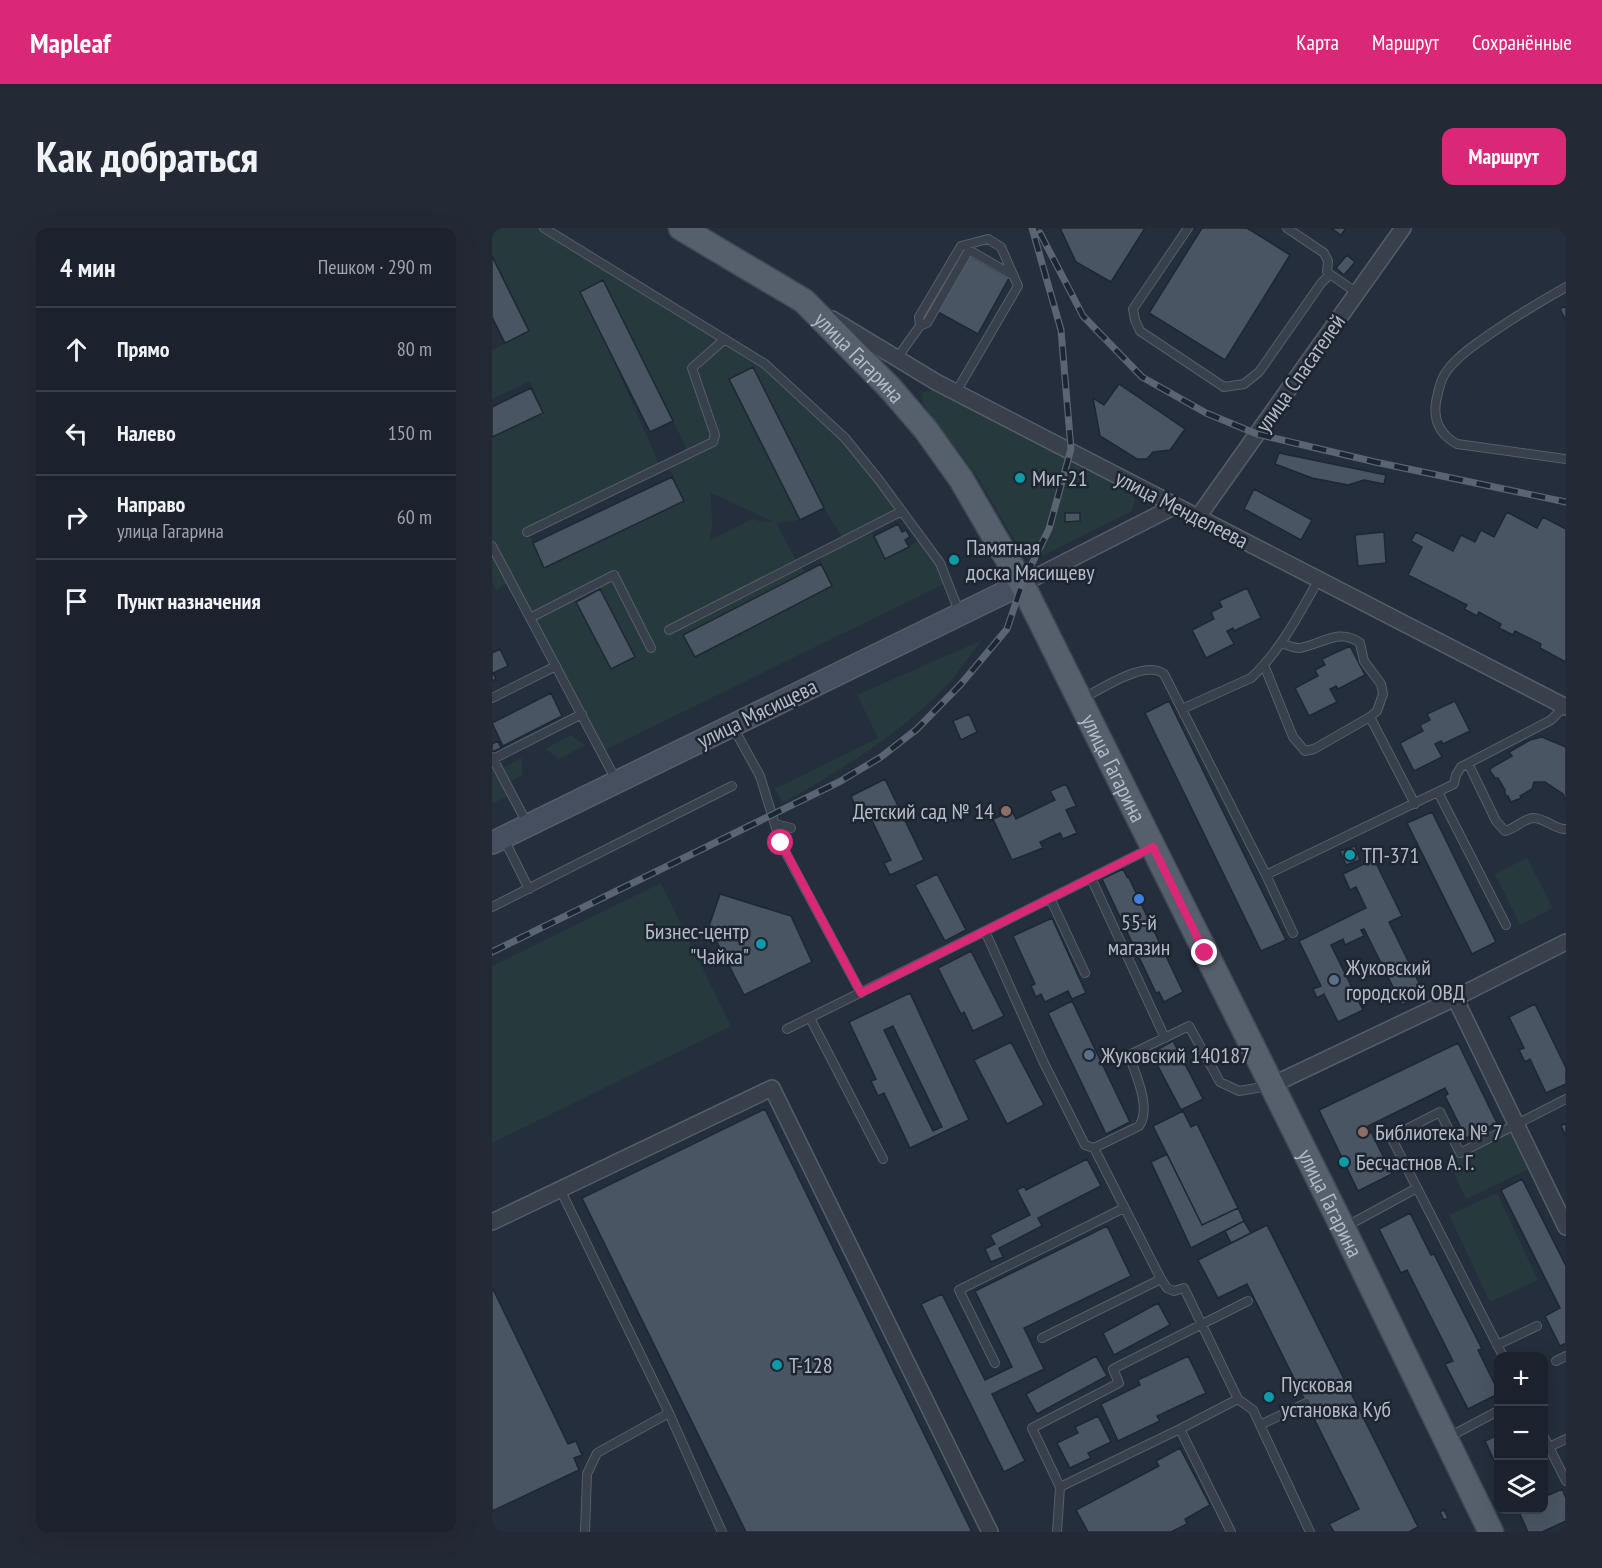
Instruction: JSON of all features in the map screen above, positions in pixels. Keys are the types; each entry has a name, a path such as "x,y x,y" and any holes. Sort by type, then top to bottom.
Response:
{"main road":[{"name":"улица Гагарина","path":"681,228 804,301 890,388 926,430 961,479 1022,584 1343,1228 1491,1532"},
{"name":"улица Мясищева","path":"497,840 1022,584"}],"street":[{"name":"улица Спасателей","path":"1198,517 1403,228"},
{"name":"улица Менделеева","path":"804,301 956,392 1566,705"},
{"path":"1022,584 1175,506"},
{"path":"1272,1085 1455,998 1566,942"},
{"path":"1455,998 1566,1227"},
{"path":"492,1222 772,1088 990,1532"}],"lane":[{"path":"544,228 765,364 845,438 940,563 960,614"},
{"path":"1188,228 1133,309 1135,320 1140,331 1224,387 1244,384 1259,372 1322,282 1330,275"},
{"path":"1287,228 1324,253 1328,261 1327,272 1357,293"},
{"path":"920,326 919,317 962,246 988,239 1001,247 1018,286 956,392"},
{"path":"897,358 920,326 927,323 969,250 1014,276"},
{"path":"1566,287 1514,316 1463,353 1445,372 1435,406 1436,422 1446,438 1457,444 1566,459"},
{"path":"527,532 713,442 716,435 692,368 725,339"},
{"path":"669,630 902,511"},
{"path":"492,546 616,781"},
{"path":"530,618 615,575 651,648"},
{"path":"1182,709 1251,678 1273,657 1319,579"},
{"path":"1264,665 1293,737 1305,751 1314,749 1377,711 1383,694 1381,684 1364,661 1360,643 1355,639 1341,636 1297,648 1281,644"},
{"path":"492,698 556,666"},
{"path":"1079,700 1135,672 1151,669 1159,670 1164,674 1293,933"},
{"path":"1266,875 1454,784 1461,767 1551,720 1566,705"},
{"path":"528,826 493,758 582,714"},
{"path":"1370,717 1415,804"},
{"path":"733,726 760,776 781,843 861,993"},
{"path":"1468,763 1496,821 1505,831 1512,830 1530,818 1550,822 1560,829 1566,829"},
{"path":"492,907 732,786"},
{"path":"1438,792 1506,925"},
{"path":"775,824 791,828"},
{"path":"497,840 528,889"},
{"path":"787,1029 1153,847"},
{"path":"1091,878 1165,1038"},
{"path":"1050,898 1085,973"},
{"path":"985,932 1043,1061 1085,1145 1094,1148 1139,1126 1142,1121 1142,1093 1129,1055 1189,1026 1220,1082 1239,1091 1272,1085"},
{"path":"810,1018 883,1159"},
{"path":"1501,1352 1391,1137 1440,1112 1460,1153 1566,1099"},
{"path":"1094,1148 1161,1279 1167,1288 1174,1292 1184,1288 1238,1400 1253,1410 1310,1532"},
{"path":"1343,1228 1418,1188"},
{"path":"561,1189 669,1413 722,1532"},
{"path":"995,1363 959,1290 1124,1208"},
{"path":"1042,1338 1161,1279"},
{"path":"1057,1532 1060,1487 1032,1428 1119,1383 1113,1369 1248,1301"},
{"path":"1497,1345 1537,1326"},
{"path":"1556,1361 1566,1356"},
{"path":"1060,1487 1238,1400"},
{"path":"1260,1425 1306,1402"},
{"path":"585,1532 587,1474 597,1453 669,1413"},
{"path":"1446,1438 1494,1414"},
{"path":"1180,1428 1231,1532"},
{"path":"1566,1439 1549,1447 1566,1481"}],"green space":[{"path":"492,228 547,228 765,364 845,438 902,511 870,528 885,559 922,538 948,582 601,752 510,581 496,590 492,581 492,437 543,413 530,381 492,399 492,350 529,331 492,256","holes":["602,280 689,453 668,464 684,501 544,568 528,533 661,468 608,348 580,292","753,367 824,508 844,541 821,553 821,564 832,586 695,657 684,636 806,572 798,564 776,523 800,520 729,379","711,493 774,522 752,519 709,541 712,525","599,584 611,669 574,596"]},
{"path":"934,390 1128,488 1135,499 1132,511 1038,558 1023,555 978,478 923,404 922,392"},
{"path":"982,640 948,684 911,719 849,764 783,803 775,789 878,738 857,695"},
{"path":"571,735 585,745 559,759 545,749"},
{"path":"492,758 498,770 522,758 522,775 506,784 511,794 492,804"},
{"path":"1527,858 1553,908 1520,925 1495,874"},
{"path":"661,883 731,1026 492,1143 492,966"},
{"path":"1512,1129 1531,1168 1466,1199 1448,1160"},
{"path":"1497,1193 1538,1280 1490,1302 1449,1215"}],"building":[{"path":"1060,228 1145,228 1111,282 1076,262"},
{"path":"1202,228 1247,228 1290,255 1225,360 1149,313"},
{"path":"1331,228 1346,228 1341,235"},
{"path":"969,255 1009,278 978,334 938,312"},
{"path":"1347,255 1355,262 1344,275 1336,268"},
{"path":"492,256 529,331 505,343 492,317"},
{"path":"603,280 673,421 650,432 580,292"},
{"path":"1566,306 1566,321 1560,309"},
{"path":"753,367 824,508 800,520 729,379"},
{"path":"1119,384 1185,429 1170,450 1153,452 1147,459 1137,459 1100,436 1093,398 1104,405"},
{"path":"531,388 543,413 492,437 492,407"},
{"path":"1279,453 1386,475 1384,484 1364,480 1348,485 1312,478 1275,464"},
{"path":"672,477 684,501 544,568 533,543"},
{"path":"1254,489 1312,520 1301,540 1244,509"},
{"path":"1507,512 1537,528 1543,517 1566,529 1566,662 1540,648 1541,644 1515,631 1513,635 1499,628 1501,624 1479,612 1477,616 1464,609 1467,605 1408,575 1422,547 1411,541 1416,532 1453,551 1461,535 1475,542 1481,530 1494,537"},
{"path":"1065,513 1080,513 1080,521 1065,522"},
{"path":"898,524 902,532 906,530 910,537 905,540 909,547 885,559 874,536"},
{"path":"1384,532 1386,563 1358,566 1355,535"},
{"path":"821,564 832,586 695,657 683,635"},
{"path":"1247,588 1261,618 1234,631 1233,628 1227,631 1234,644 1206,658 1192,630 1214,619 1211,612 1222,607 1219,601"},
{"path":"600,589 635,657 611,669 576,602"},
{"path":"1350,646 1365,675 1338,689 1336,686 1330,689 1337,702 1309,716 1295,688 1318,676 1315,670 1325,665 1322,659"},
{"path":"500,649 508,666 493,673 496,679 492,681 492,653"},
{"path":"551,693 562,716 503,746 492,723"},
{"path":"1169,701 1286,940 1261,951 1145,713"},
{"path":"1455,701 1470,731 1443,744 1441,741 1435,744 1442,757 1414,771 1400,743 1423,731 1420,725 1430,720 1427,714"},
{"path":"969,714 977,732 961,740 953,721"},
{"path":"1542,737 1566,747 1566,801 1563,794 1545,782 1534,782 1532,789 1520,796 1521,798 1511,802 1505,795 1505,790 1498,778 1495,778 1490,771 1491,768 1512,756 1509,752 1530,740"},
{"path":"498,741 501,748 492,752 492,744"},
{"path":"885,779 924,860 890,875 884,863 891,860 864,804 856,808 851,796"},
{"path":"1066,784 1076,806 1066,810 1077,833 1063,839 1060,833 1040,842 1043,848 1012,860 993,819 1012,811 1016,819 1055,800 1050,791"},
{"path":"1432,812 1496,942 1472,954 1407,823"},
{"name":"ТП-371","path":"1355,846 1360,860 1346,865 1340,851"},
{"path":"1374,859 1402,916 1389,922 1424,993 1402,1005 1364,929 1361,930 1364,936 1345,945 1343,939 1331,945 1363,1010 1338,1022 1324,994 1317,998 1313,989 1321,986 1299,941 1366,908 1356,887 1350,890 1343,874"},
{"path":"1123,869 1183,992 1164,1002 1159,992 1156,993 1102,879"},
{"path":"937,874 966,930 945,941 915,885"},
{"name":"Бизнес-центр \"Чайка\"","path":"720,894 791,916 812,962 744,995 709,926"},
{"path":"1052,918 1086,993 1072,999 1068,991 1045,1002 1041,994 1036,997 1031,986 1035,984 1013,936"},
{"path":"971,951 1004,1016 973,1031 964,1012 961,1014 938,968"},
{"path":"910,993 969,1120 910,1148 884,1093 878,1096 871,1081 876,1079 849,1022","holes":["893,1026 942,1127 933,1131 884,1030"]},
{"path":"1072,1001 1130,1122 1106,1134 1048,1013"},
{"path":"1535,1004 1566,1068 1566,1084 1546,1093 1530,1059 1525,1062 1519,1050 1524,1048 1509,1017"},
{"path":"1173,1041 1203,1099 1181,1110 1151,1053"},
{"path":"1011,1042 1044,1105 1007,1124 974,1060"},
{"path":"1458,1043 1497,1123 1466,1138 1445,1096 1448,1094 1445,1088 1364,1128 1367,1134 1371,1132 1392,1174 1358,1191 1319,1110"},
{"path":"1227,1052 1230,1059 1225,1062 1222,1055"},
{"name":"Т-128","path":"765,1109 972,1532 746,1532 582,1198"},
{"path":"1183,1111 1191,1127 1197,1124 1238,1208 1202,1225 1153,1126"},
{"path":"1566,1123 1566,1136 1561,1126"},
{"path":"1167,1154 1202,1225 1238,1208 1244,1221 1191,1248 1151,1162"},
{"path":"1087,1159 1101,1186 1038,1218 1042,1226 999,1248 1003,1257 991,1262 985,1249 995,1244 990,1235 1030,1215 1017,1190 1024,1186 1026,1190"},
{"path":"1522,1179 1566,1266 1566,1343 1560,1346 1545,1316 1560,1308 1501,1190"},
{"path":"1410,1213 1431,1255 1434,1254 1482,1349 1478,1350 1494,1383 1494,1396 1468,1409 1445,1364 1453,1361 1407,1270 1401,1273 1379,1229"},
{"path":"1244,1221 1251,1233 1231,1243 1225,1231"},
{"path":"1267,1225 1418,1527 1409,1532 1334,1532 1329,1524 1359,1509 1247,1284 1218,1298 1198,1260"},
{"path":"1107,1226 1131,1276 1024,1328 1044,1369 992,1394 1025,1461 1004,1472 921,1304 942,1294 985,1380 1012,1367 975,1291"},
{"path":"492,1287 568,1444 576,1441 582,1455 574,1458 579,1470 492,1511"},
{"path":"1158,1303 1170,1325 1114,1355 1103,1333"},
{"path":"1096,1356 1107,1376 1037,1414 1026,1394"},
{"path":"1188,1356 1206,1393 1157,1416 1160,1421 1118,1441 1101,1404 1140,1385 1138,1380"},
{"path":"1098,1416 1111,1442 1088,1453 1091,1458 1070,1468 1057,1443 1078,1433 1075,1427"},
{"path":"1494,1437 1494,1460 1485,1441"},
{"path":"1180,1448 1210,1505 1185,1519 1187,1524 1171,1532 1088,1532 1076,1510 1159,1466 1156,1461"},
{"path":"1562,1489 1566,1498 1566,1521 1542,1532 1528,1532 1520,1514 1548,1514 1548,1493 1549,1495"},
{"path":"1444,1510 1448,1518 1444,1520 1440,1512"}],"railway":[{"path":"492,952 839,782 881,757 917,729 961,684 1007,629 1022,584 1049,529 1071,449 1061,330 1032,228"},
{"path":"1040,233 1083,316 1142,377 1206,413 1257,434 1375,462 1566,502"}],"place":[{"name":"Миг-21","path":"1020,478"},
{"name":"Памятная доска Мясищеву","path":"954,560"},
{"name":"Детский сад № 14","path":"1006,811"},
{"name":"ТП-371","path":"1350,855"},
{"name":"55-й магазин","path":"1139,899"},
{"name":"Бизнес-центр \"Чайка\"","path":"761,944"},
{"name":"Жуковский городской ОВД","path":"1334,980"},
{"name":"Жуковский 140187","path":"1089,1055"},
{"name":"Библиотека № 7","path":"1363,1132"},
{"name":"Бесчастнов А. Г.","path":"1344,1162"},
{"name":"Т-128","path":"777,1365"},
{"name":"Пусковая установка Куб","path":"1269,1397"}],"route":[{"path":"781,843 861,993 1153,847 1205,953"}]}
